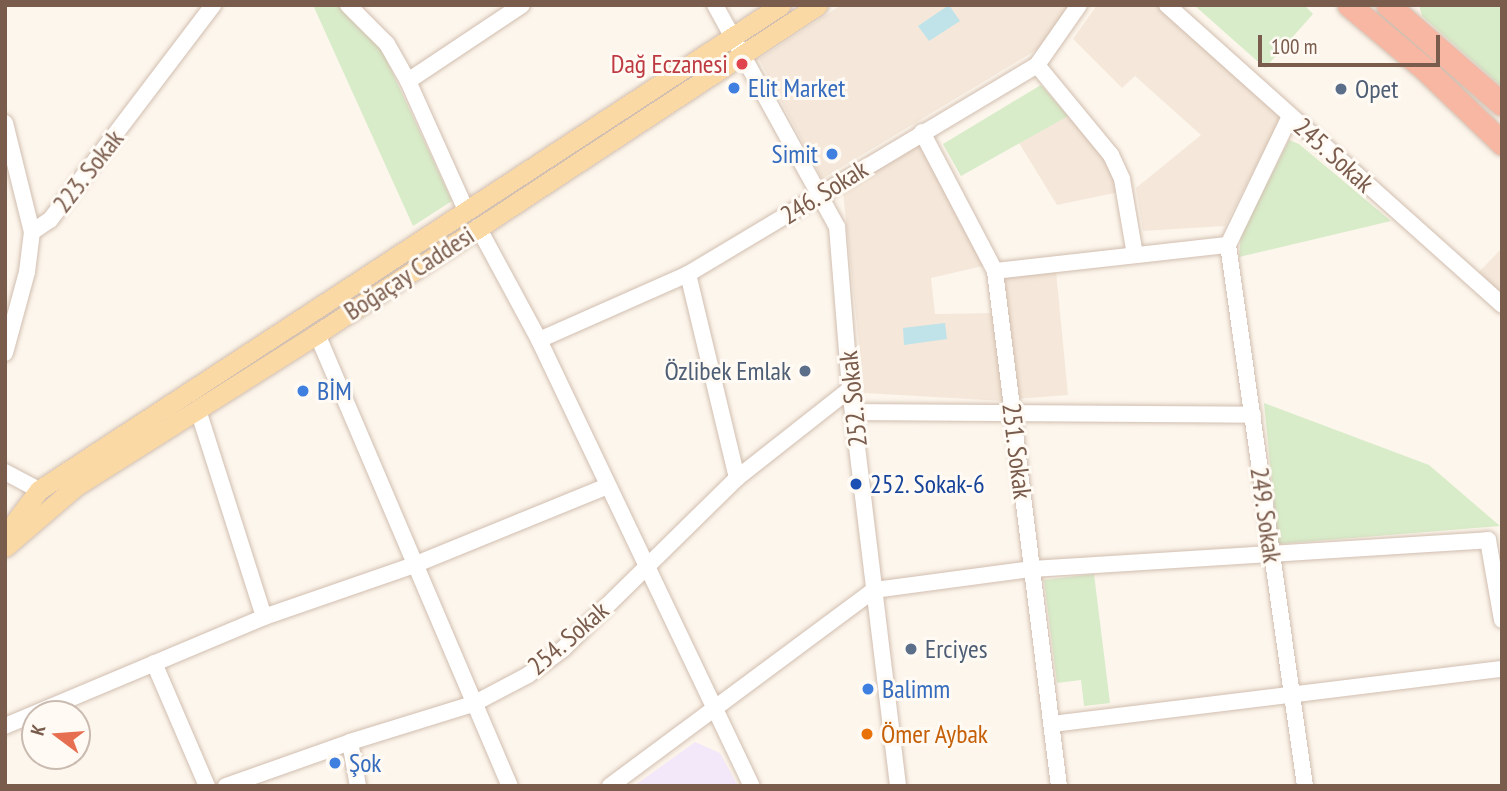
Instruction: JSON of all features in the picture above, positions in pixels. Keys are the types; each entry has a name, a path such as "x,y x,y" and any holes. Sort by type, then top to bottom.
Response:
{"highway":[{"path":"1349,5 1424,69 1502,143"},
{"path":"1388,5 1502,104"}],"main road":[{"name":"Boğaçay Caddesi","path":"5,535 39,490 781,5"},
{"name":"Boğaçay Caddesi","path":"5,547 75,487 317,334 818,5"}],"street":[{"name":"223. Sokak","path":"5,353 27,272 32,232 50,220 214,5"},
{"path":"348,5 387,44 408,80 466,210"},
{"path":"408,80 522,5"},
{"name":"252. Sokak","path":"715,5 837,227 850,389 898,786"},
{"name":"246. Sokak","path":"540,340 688,274 1037,65 1079,5"},
{"name":"245. Sokak","path":"1167,5 1502,305"},
{"path":"1037,65 1111,155 1122,179 1135,255"},
{"path":"995,271 1228,245 1290,116"},
{"path":"5,123 32,232"},
{"name":"251. Sokak","path":"922,132 995,271 1059,786"},
{"path":"478,227 540,340 752,786"},
{"name":"249. Sokak","path":"1228,245 1305,786"},
{"path":"688,274 737,478"},
{"path":"317,334 473,705 510,786"},
{"name":"254. Sokak","path":"226,786 350,742 473,705 528,675 563,649 645,565 737,478 850,389"},
{"path":"198,410 264,617"},
{"path":"854,412 1253,415"},
{"path":"5,472 39,490"},
{"path":"5,726 264,617 414,565 608,486"},
{"path":"610,786 874,590 1032,569 1488,540 1502,620"},
{"path":"154,663 206,786"},
{"path":"1052,724 1502,669"},
{"path":"350,742 358,786"}],"shaded area":[{"path":"841,5 1073,5 1043,46 822,179 759,59"},
{"path":"1097,5 1157,5 1281,118 1225,226 1143,231 1136,188 1201,135 1135,76 1122,88 1073,39"},
{"path":"1072,113 1106,155 1119,192 1057,205 1019,143"},
{"path":"922,142 987,265 931,278 935,314 994,313 1003,401 864,393 843,192"},
{"path":"1502,248 1502,294 1479,272"},
{"path":"1056,271 1068,395 1017,399 1003,277"},
{"path":"695,742 720,753 738,786 634,786"}],"green space":[{"path":"313,5 337,5 382,50 452,201 413,226"},
{"path":"1194,5 1304,5 1313,14 1265,68"},
{"path":"1419,5 1502,5 1502,87 1422,16"},
{"path":"1041,85 1068,116 961,176 943,144"},
{"path":"1289,140 1299,144 1391,221 1239,257 1241,235"},
{"path":"1264,403 1429,465 1500,526 1278,544"},
{"path":"1094,574 1110,703 1084,706 1081,680 1057,683 1044,580"}],"water":[{"path":"949,5 960,21 929,41 918,26"},
{"path":"945,323 947,339 904,345 903,328"}],"place":[{"name":"Dağ Eczanesi","path":"742,64"},
{"name":"Elit Market","path":"734,88"},
{"name":"Opet","path":"1341,89"},
{"name":"Simit","path":"832,154"},
{"name":"Özlibek Emlak","path":"805,371"},
{"name":"BİM","path":"303,391"},
{"name":"252. Sokak-6","path":"856,484"},
{"name":"Erciyes","path":"911,649"},
{"name":"Balimm","path":"868,689"},
{"name":"Ömer Aybak","path":"867,734"},
{"name":"Şok","path":"335,763"}]}
